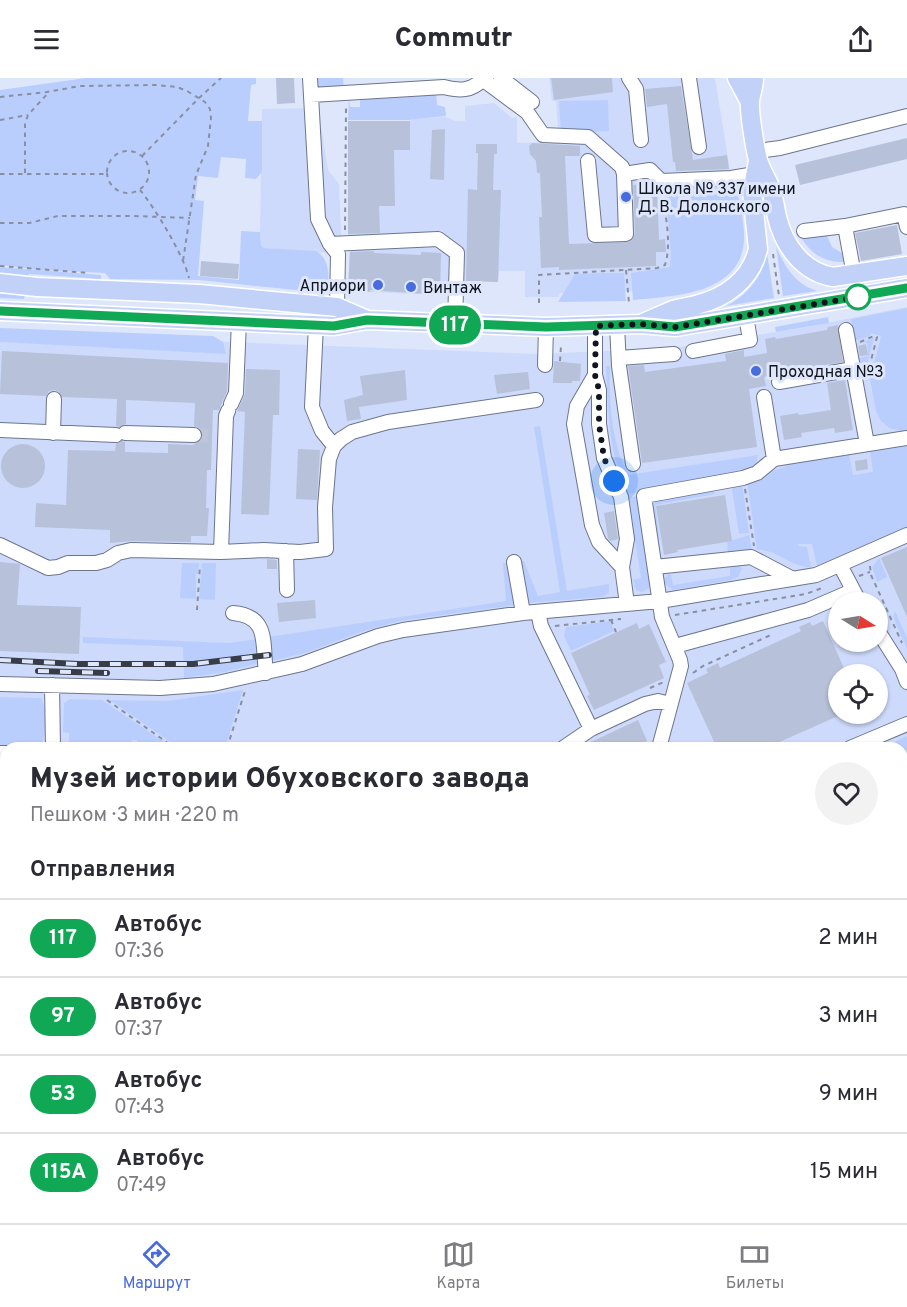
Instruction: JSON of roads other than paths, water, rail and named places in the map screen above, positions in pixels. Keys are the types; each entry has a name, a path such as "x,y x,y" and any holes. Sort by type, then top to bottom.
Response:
{"main road":[{"path":"737,78 750,102"},
{"path":"641,324 673,310 717,299 743,280 753,265 758,249 752,192 757,162 750,102 754,78"},
{"path":"757,162 771,189 783,235 802,263 822,275 834,277 907,266"},
{"path":"0,283 37,287 199,294 337,307 367,320"},
{"path":"0,311 334,326 367,320 455,325 546,327 641,324 675,327 907,288"}],"lane":[{"path":"310,78 318,219 330,244 338,254 337,307"},
{"path":"501,78 532,102"},
{"path":"629,78 636,89 641,140"},
{"path":"689,78 699,147"},
{"path":"311,95 444,87 456,90 474,88 482,79 527,112 543,135 588,137 622,167 626,234 595,235 588,161"},
{"path":"624,174 650,170 662,181 731,178 780,148 907,116"},
{"path":"804,231 845,226 904,214 907,227"},
{"path":"845,226 852,264"},
{"path":"330,244 438,239 451,247 457,254 455,325"},
{"path":"693,351 750,340 746,316"},
{"path":"221,552 219,436 236,393 239,321"},
{"path":"316,325 312,407 322,431 334,446"},
{"path":"617,325 633,464"},
{"path":"596,326 595,375 599,390 599,424 604,458 621,497 627,539 622,567 628,611"},
{"path":"545,364 546,327"},
{"path":"847,337 867,444"},
{"path":"619,358 674,354"},
{"path":"779,382 853,372"},
{"path":"595,375 577,406 574,424 592,525 599,542 622,567"},
{"path":"764,397 774,459"},
{"path":"52,433 54,399"},
{"path":"0,545 48,568 68,563 96,563 131,550 300,552 327,549 325,507 329,459 334,446 352,432 388,422 536,400"},
{"path":"0,430 194,435"},
{"path":"660,742 680,673 681,660 662,617 644,496 743,478 757,473 774,459 907,438"},
{"path":"0,684 160,688 213,684 318,659 386,634 524,613 628,611 660,602 816,575 907,535"},
{"path":"286,551 287,590"},
{"path":"655,567 751,557 793,579"},
{"path":"514,562 524,613"},
{"path":"840,565 854,592"},
{"path":"675,646 808,610 850,586"},
{"path":"538,612 541,626 591,729"},
{"path":"233,613 250,616 259,624 263,638 266,673"},
{"path":"888,649 907,682"},
{"path":"52,685 58,742"},
{"path":"572,742 591,729 645,704 658,701 670,704"},
{"path":"864,742 907,724"}],"tunnel":[{"path":"194,435 212,436"}],"railway":[{"path":"0,660 78,664 193,664 269,655"},
{"path":"38,671 107,673"}],"place":[{"name":"Школа № 337 имени Д. В. Долонского","path":"626,197"},
{"name":"Априори","path":"378,285"},
{"name":"Винтаж","path":"411,287"},
{"name":"Проходная №3","path":"756,371"}]}
